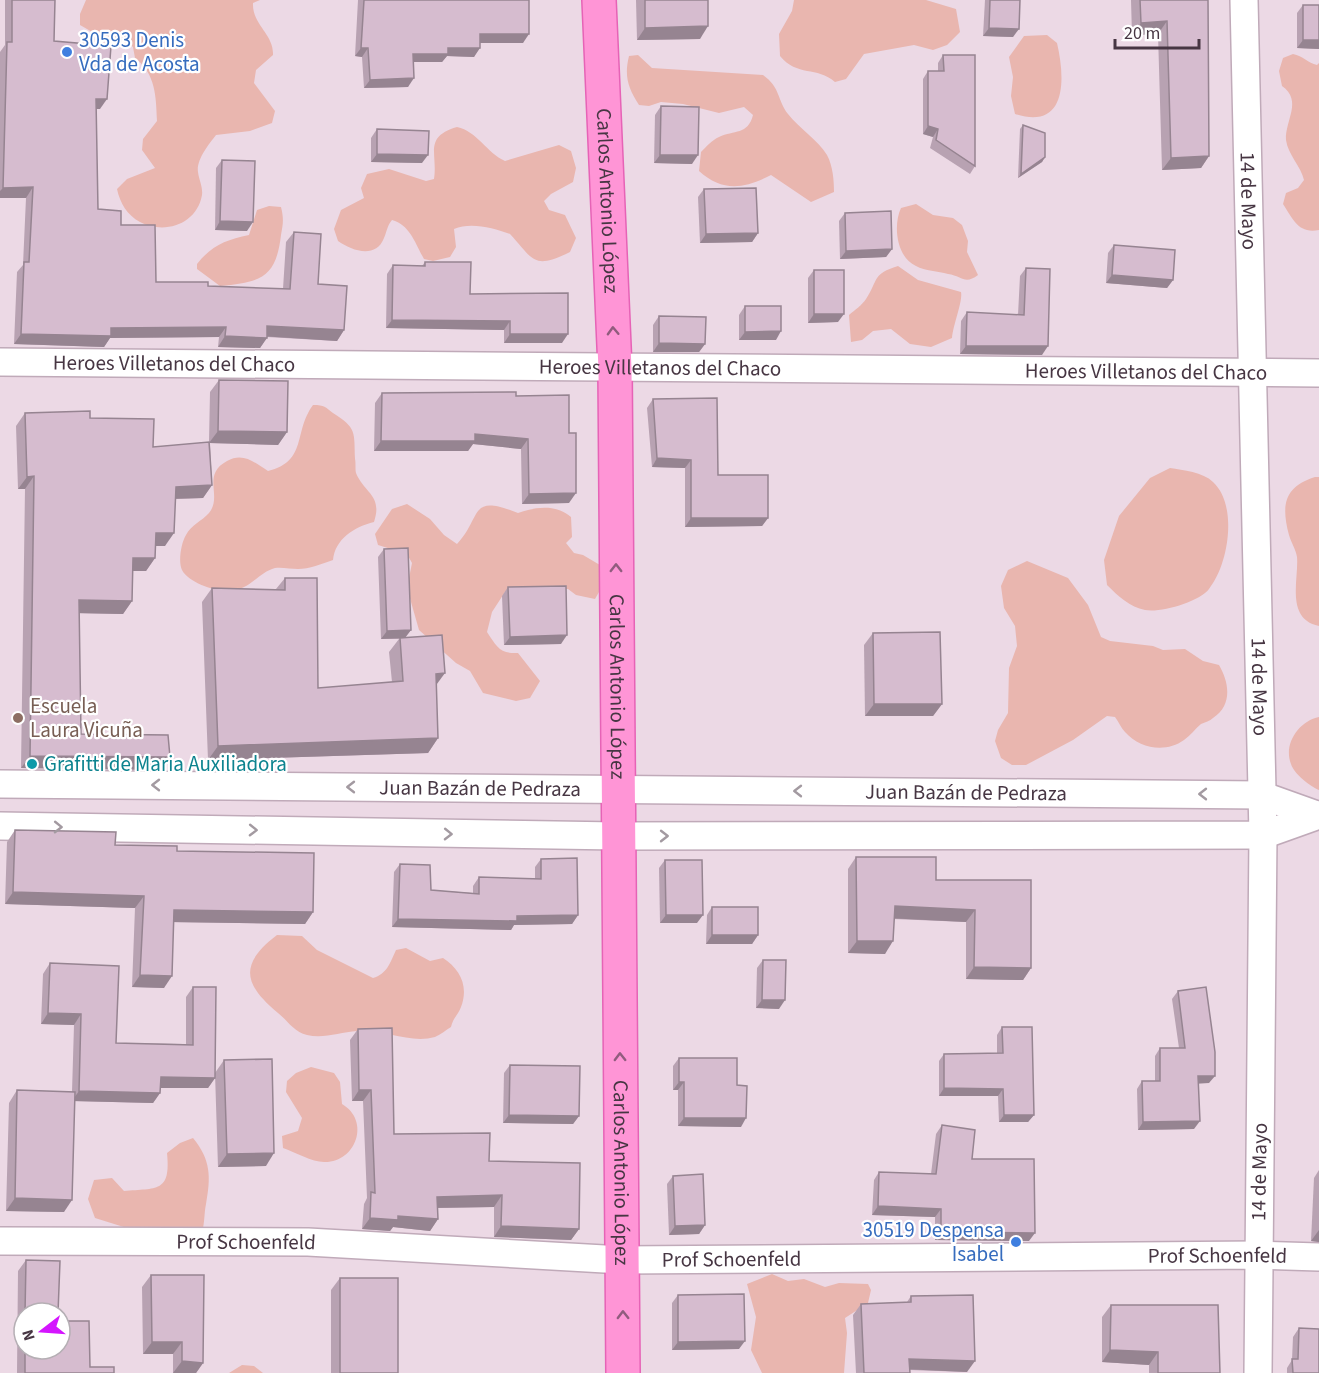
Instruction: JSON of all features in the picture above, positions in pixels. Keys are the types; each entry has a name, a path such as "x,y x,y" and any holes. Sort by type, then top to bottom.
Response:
{"main road":[{"name":"Carlos Antonio López","path":"599,0 615,369 623,1373"}],"street":[{"name":"14 de Mayo","path":"1244,0 1263,835 1258,1373"},
{"name":"Heroes Villetanos del Chaco","path":"0,362 615,369 1319,373"},
{"name":"Juan Bazán de Pedraza","path":"0,784 1262,795 1318,815"},
{"path":"0,826 617,836 1263,835 1318,815"},
{"name":"Prof Schoenfeld","path":"0,1241 308,1242 622,1260 1258,1255 1319,1257"}],"shaded area":[{"path":"0,0 1319,0 1319,1373 0,1373"},
{"path":"86,0 260,0 253,3 254,11 270,41 273,55 256,70 254,83 275,111 272,123 250,131 216,135 199,162 198,172 202,195 199,205 187,220 178,224 160,227 140,222 128,212 120,199 117,189 127,179 155,168 142,150 143,139 157,121 154,86 147,71 135,58 133,47 124,40 101,37 80,25 80,14"},
{"path":"794,0 926,0 956,9 960,32 947,45 933,50 914,45 864,54 846,79 835,82 821,74 793,67 780,56 779,34 792,11"},
{"path":"1047,35 1057,43 1060,57 1059,98 1054,108 1045,115 1032,117 1015,114 1011,96 1013,77 1009,57 1024,36"},
{"path":"1293,54 1314,64 1319,63 1319,230 1312,231 1297,224 1283,204 1286,193 1298,188 1304,180 1287,145 1286,133 1292,104 1288,92 1282,86 1279,71 1283,58"},
{"path":"638,55 652,68 763,75 776,89 788,114 827,155 832,169 834,192 811,202 771,175 752,183 734,186 708,178 699,171 701,152 716,138 744,129 753,115 744,107 719,113 683,104 661,102 649,106 639,105 632,93 627,76 629,56"},
{"path":"457,127 476,137 505,161 559,145 571,151 576,168 573,182 551,194 544,201 549,210 565,215 576,238 570,252 548,260 535,260 510,234 489,228 468,226 454,229 456,247 450,257 433,261 424,259 408,230 392,220 380,245 370,251 350,248 338,241 334,229 341,210 364,198 361,188 367,174 389,169 426,181 434,179 436,141 446,131"},
{"path":"916,204 933,215 953,218 962,225 968,241 967,252 978,275 974,278 963,279 923,269 909,262 900,248 897,223 901,208"},
{"path":"269,206 281,207 283,224 275,261 264,275 246,282 220,286 197,269 197,264 214,248 226,241 249,235 257,210"},
{"path":"898,266 918,280 961,292 952,338 931,347 910,344 891,329 873,331 862,340 851,342 849,315 864,301 880,275"},
{"path":"313,405 326,408 353,431 356,473 374,500 376,513 374,522 359,527 347,535 337,546 333,560 320,565 302,569 275,568 246,586 230,591 206,587 191,580 181,567 181,547 188,532 209,513 213,506 214,479 219,467 233,458 248,459 268,471 281,466 295,453 303,425"},
{"path":"1170,468 1204,476 1221,492 1228,519 1226,550 1216,578 1204,594 1179,606 1145,610 1129,604 1107,585 1104,560 1119,516 1150,478"},
{"path":"1319,477 1319,626 1308,622 1298,607 1297,557 1285,515 1287,499 1291,492 1305,481"},
{"path":"407,504 430,519 444,535 457,544 484,507 491,505 518,513 538,508 559,510 571,517 572,537 566,543 574,553 583,555 605,568 603,585 595,599 576,595 568,589 522,589 505,592 492,612 487,632 503,651 518,653 540,681 530,698 516,701 483,693 470,671 456,663 419,630 407,588 412,563 407,554 378,545 375,534 392,509"},
{"path":"1027,561 1068,578 1088,605 1101,637 1110,641 1153,646 1163,650 1185,649 1203,661 1219,665 1227,686 1224,707 1184,740 1169,747 1153,747 1138,742 1125,732 1115,717 1107,716 1073,740 1026,765 1012,765 1001,758 995,741 998,730 1008,713 1009,668 1017,646 1015,626 1004,608 1001,586 1008,570"},
{"path":"1319,717 1319,790 1295,772 1291,764 1289,749 1294,734 1299,728"},
{"path":"277,935 302,936 317,950 373,978 385,971 396,950 406,948 430,961 443,958 454,967 461,979 464,992 461,1007 451,1027 435,1037 426,1039 367,1031 320,1036 302,1034 266,1003 252,983 251,965 256,955"},
{"path":"311,1067 334,1073 340,1082 342,1104 351,1111 356,1120 356,1140 344,1156 335,1160 324,1162 314,1160 283,1148 282,1136 298,1131 302,1118 286,1092 287,1081 296,1073"},
{"path":"193,1138 206,1161 209,1177 202,1232 127,1228 95,1218 88,1199 94,1180 112,1178 124,1191 159,1186 167,1175 167,1153 180,1143"},
{"path":"772,1274 788,1281 804,1279 825,1287 839,1283 868,1284 871,1290 868,1303 845,1318 847,1333 844,1373 762,1373 751,1350 756,1317 747,1284"},
{"path":"242,1365 254,1366 263,1373 229,1373"}],"building":[{"path":"12,0 55,0 54,41 111,46 107,99 96,99 98,209 121,211 121,225 155,225 156,282 208,282 208,286 290,289 294,232 321,234 318,284 347,286 344,330 267,326 267,338 225,336 226,327 111,328 111,336 21,334 24,262 29,262 33,187 3,188 7,42 12,42"},
{"path":"364,0 529,0 529,34 480,34 480,48 448,48 448,54 413,54 414,78 370,80 368,48 361,48"},
{"path":"645,0 708,0 708,26 645,28"},
{"path":"990,0 1020,0 1019,29 989,28"},
{"path":"1140,0 1208,0 1209,156 1171,158 1167,21 1141,23"},
{"path":"1303,5 1319,5 1319,40 1303,40"},
{"path":"943,55 975,55 975,166 936,140 938,129 928,126 928,71 944,71"},
{"path":"661,106 699,107 698,155 660,155"},
{"path":"1023,125 1045,133 1045,157 1021,174"},
{"path":"377,129 429,131 428,155 377,154"},
{"path":"222,160 255,161 253,222 220,221"},
{"path":"756,188 758,233 706,234 704,189"},
{"path":"891,211 892,249 846,251 845,213"},
{"path":"1114,245 1175,250 1173,280 1112,275"},
{"path":"425,262 471,262 470,294 568,293 568,334 510,334 510,321 392,320 393,265 425,266"},
{"path":"1026,268 1050,269 1048,346 966,346 967,312 1024,315"},
{"path":"814,270 844,270 844,314 814,314"},
{"path":"745,306 781,306 781,331 745,332"},
{"path":"659,316 706,317 705,344 659,343"},
{"path":"219,380 288,381 287,432 218,431"},
{"path":"516,392 516,396 569,395 569,433 576,433 576,493 529,494 528,439 475,434 475,441 381,441 382,393"},
{"path":"717,398 718,475 768,475 768,518 691,518 691,460 657,458 653,399"},
{"path":"90,411 90,418 154,419 153,447 209,442 212,485 176,487 174,533 156,533 155,558 133,558 132,601 79,600 81,734 168,735 170,757 30,756 34,476 27,477 25,413"},
{"path":"408,548 411,630 387,631 384,549"},
{"path":"285,578 317,578 318,688 403,681 400,638 442,635 445,673 436,674 438,738 218,746 212,588 285,590"},
{"path":"566,586 567,635 510,637 508,587"},
{"path":"940,632 942,704 874,704 873,633"},
{"path":"15,830 116,832 115,845 177,846 177,851 314,853 313,912 174,910 172,976 140,975 144,896 13,892"},
{"path":"856,857 936,857 936,880 1031,880 1031,968 974,967 975,910 895,906 893,941 857,941"},
{"path":"577,858 578,915 517,916 517,921 398,919 400,864 430,865 431,890 479,894 479,877 541,879 541,859"},
{"path":"665,860 702,860 703,915 666,915"},
{"path":"712,907 758,907 758,935 712,935"},
{"path":"763,960 786,960 785,1000 762,1000"},
{"path":"50,963 119,966 116,1043 193,1045 193,987 216,987 215,1078 161,1077 160,1093 79,1091 81,1014 48,1013"},
{"path":"1206,987 1215,1052 1215,1076 1198,1076 1200,1121 1143,1122 1142,1081 1160,1081 1160,1048 1185,1048 1178,991"},
{"path":"1002,1027 1032,1027 1034,1115 1004,1115 1003,1089 944,1088 944,1054 1003,1053"},
{"path":"392,1028 394,1134 490,1133 489,1161 580,1163 579,1229 501,1226 502,1195 437,1197 438,1219 398,1216 398,1220 370,1218 371,1192 375,1193 371,1090 359,1090 358,1029"},
{"path":"679,1058 737,1058 737,1085 747,1086 746,1118 684,1118 684,1082 679,1082"},
{"path":"272,1059 274,1153 227,1154 224,1060"},
{"path":"510,1065 580,1066 579,1116 509,1115"},
{"path":"17,1090 75,1092 72,1200 15,1198"},
{"path":"942,1125 975,1130 972,1159 1034,1159 1035,1233 941,1232 941,1209 878,1206 879,1172 936,1174"},
{"path":"703,1174 705,1225 675,1226 673,1176"},
{"path":"26,1260 60,1261 58,1301 25,1301"},
{"path":"151,1275 204,1275 203,1363 182,1361 182,1342 152,1342"},
{"path":"340,1278 398,1278 398,1373 340,1373"},
{"path":"744,1294 745,1341 678,1342 678,1295"},
{"path":"973,1295 975,1361 909,1359 910,1373 864,1373 861,1304 911,1302 911,1296"},
{"path":"1111,1305 1218,1305 1220,1373 1158,1373 1158,1352 1110,1350"},
{"path":"72,1321 89,1321 90,1367 114,1367 114,1373 25,1373 25,1361 72,1361"},
{"path":"1299,1328 1319,1329 1319,1373 1293,1373 1292,1359 1298,1359"}],"place":[{"name":"30593 Denis Vda de Acosta","path":"67,52"},
{"name":"Escuela Laura Vicuña","path":"18,718"},
{"name":"Grafitti de Maria Auxiliadora","path":"32,764"},
{"name":"30519 Despensa Isabel","path":"1016,1242"}]}
